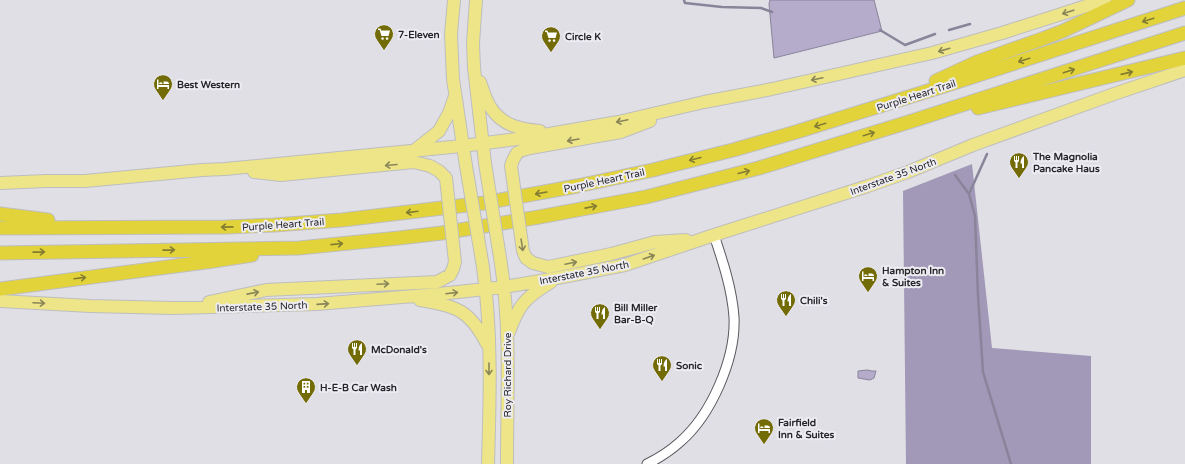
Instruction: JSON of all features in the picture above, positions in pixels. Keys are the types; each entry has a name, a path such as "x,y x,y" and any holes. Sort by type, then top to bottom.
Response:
{"highway":[{"path":"886,104 977,62 1063,31 1128,0"},
{"name":"Purple Heart Trail","path":"0,228 226,228 274,225 342,220 484,203 577,186 654,170 796,132 1185,8"},
{"path":"0,289 213,261 298,248 391,239 442,232 539,217 646,197 759,168 912,122 1185,33"},
{"path":"912,122 1005,102 1185,58"},
{"path":"0,214 105,227"},
{"path":"0,253 298,248"}],"main road":[{"name":"Roy Richard Drive","path":"454,0 451,34 453,79 462,146 486,288 489,348 488,464"},
{"name":"Roy Richard Drive","path":"476,0 473,43 474,68 482,143 504,287 507,339 507,464"},
{"path":"0,183 85,180 226,169 462,146 532,137 618,122 932,53 1002,33 1105,0"},
{"path":"474,68 490,108 499,118 510,125 521,129 555,133"},
{"name":"Interstate 35 North","path":"0,301 90,306 174,308 317,304 407,298 504,287 625,265 868,186 908,172 973,145 1121,91 1185,70"},
{"path":"413,151 439,132 456,95"},
{"path":"702,239 655,242 611,254 548,267 533,263 526,258 523,251 511,166 512,160 517,153 523,150 621,132 704,102"},
{"path":"174,308 266,290 437,282 450,275 453,269 455,262 446,178 439,171 430,166 414,162 281,175 226,169"},
{"path":"507,339 515,316 526,300 534,292 557,278"},
{"path":"407,298 447,305 459,310 469,317 479,328 489,348"}],"street":[{"path":"647,464 666,454 691,432 704,414 720,384 731,352 734,317 729,282 714,235"}],"shaded area":[{"path":"770,0 874,0 882,31 774,58 769,4"},
{"path":"972,164 992,348 1091,356 1091,464 906,464 903,191"},
{"path":"858,371 876,371 874,378 870,380 858,378"}],"waterway":[{"path":"684,0 685,3 722,7 761,8 772,12"},
{"path":"949,30 970,24"},
{"path":"880,30 905,45 935,34"},
{"path":"969,194 987,154"},
{"path":"955,175 969,194 975,216 983,372 1011,464"}],"place":[{"name":"7-Eleven","path":"384,51"},
{"name":"Circle K","path":"551,53"},
{"name":"Best Western","path":"163,101"},
{"name":"The Magnolia Pancake Haus","path":"1019,179"},
{"name":"Hampton Inn & Suites","path":"868,293"},
{"name":"Chili's","path":"786,317"},
{"name":"Bill Miller Bar-B-Q","path":"600,330"},
{"name":"McDonald's","path":"357,366"},
{"name":"Sonic","path":"662,382"},
{"name":"H-E-B Car Wash","path":"306,404"},
{"name":"Fairfield Inn & Suites","path":"764,445"}]}
